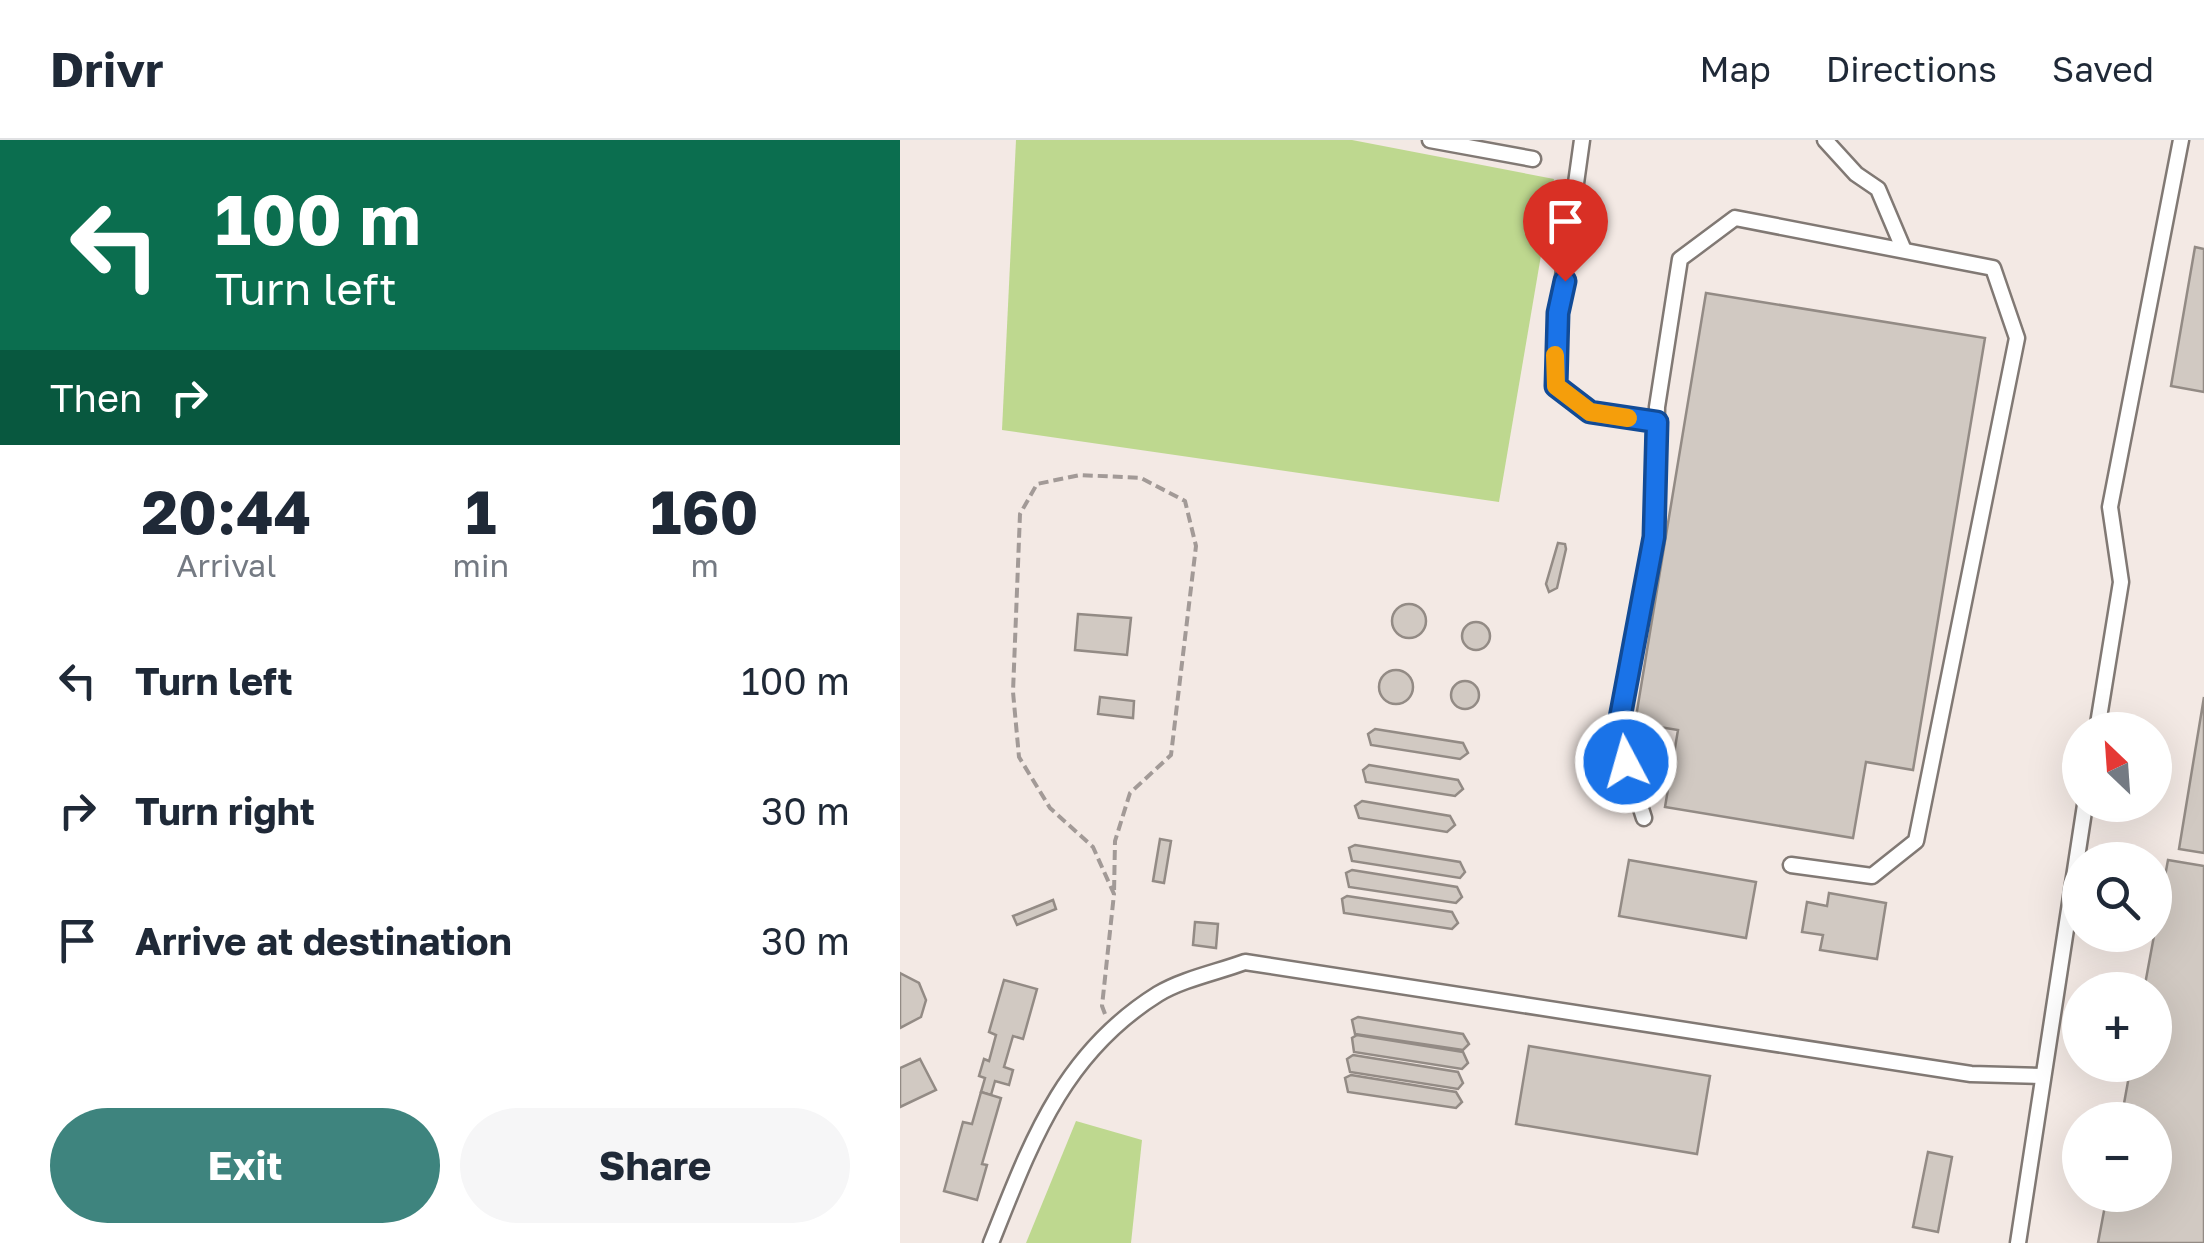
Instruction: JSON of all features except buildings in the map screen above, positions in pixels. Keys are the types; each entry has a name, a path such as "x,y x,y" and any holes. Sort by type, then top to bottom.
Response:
{"lane":[{"path":"1430,140 1533,160"},
{"path":"1582,140 1558,313 1556,386 1590,412 1657,422"},
{"path":"1825,140 1856,174 1878,189 1903,248"},
{"path":"2100,712 2121,582 2110,508 2181,140"},
{"path":"1644,818 1617,734 1654,537 1657,422 1680,259 1735,218 1994,268 2017,338 1916,841 1872,876 1791,865"},
{"path":"2018,1243 2082,822"},
{"path":"990,1243 1041,1120 1083,1056 1160,992 1245,962 1971,1074 2043,1076"}],"path":[{"path":"1110,1033 1102,1006 1114,894 1115,841 1130,793 1171,755 1196,546 1184,501 1141,478 1080,476 1037,484 1020,514 1013,692 1019,756 1050,808 1094,847 1114,894"}],"green space":[{"path":"1016,140 1352,140 1554,179 1499,502 1002,430"},
{"path":"1076,1121 1142,1140 1131,1243 1026,1243"}],"slow traffic":[{"path":"1555,355 1556,386 1590,412 1628,418"}],"route":[{"path":"1565,281 1558,313 1556,386 1590,412 1657,422 1654,537 1617,734 1626,762"}]}
